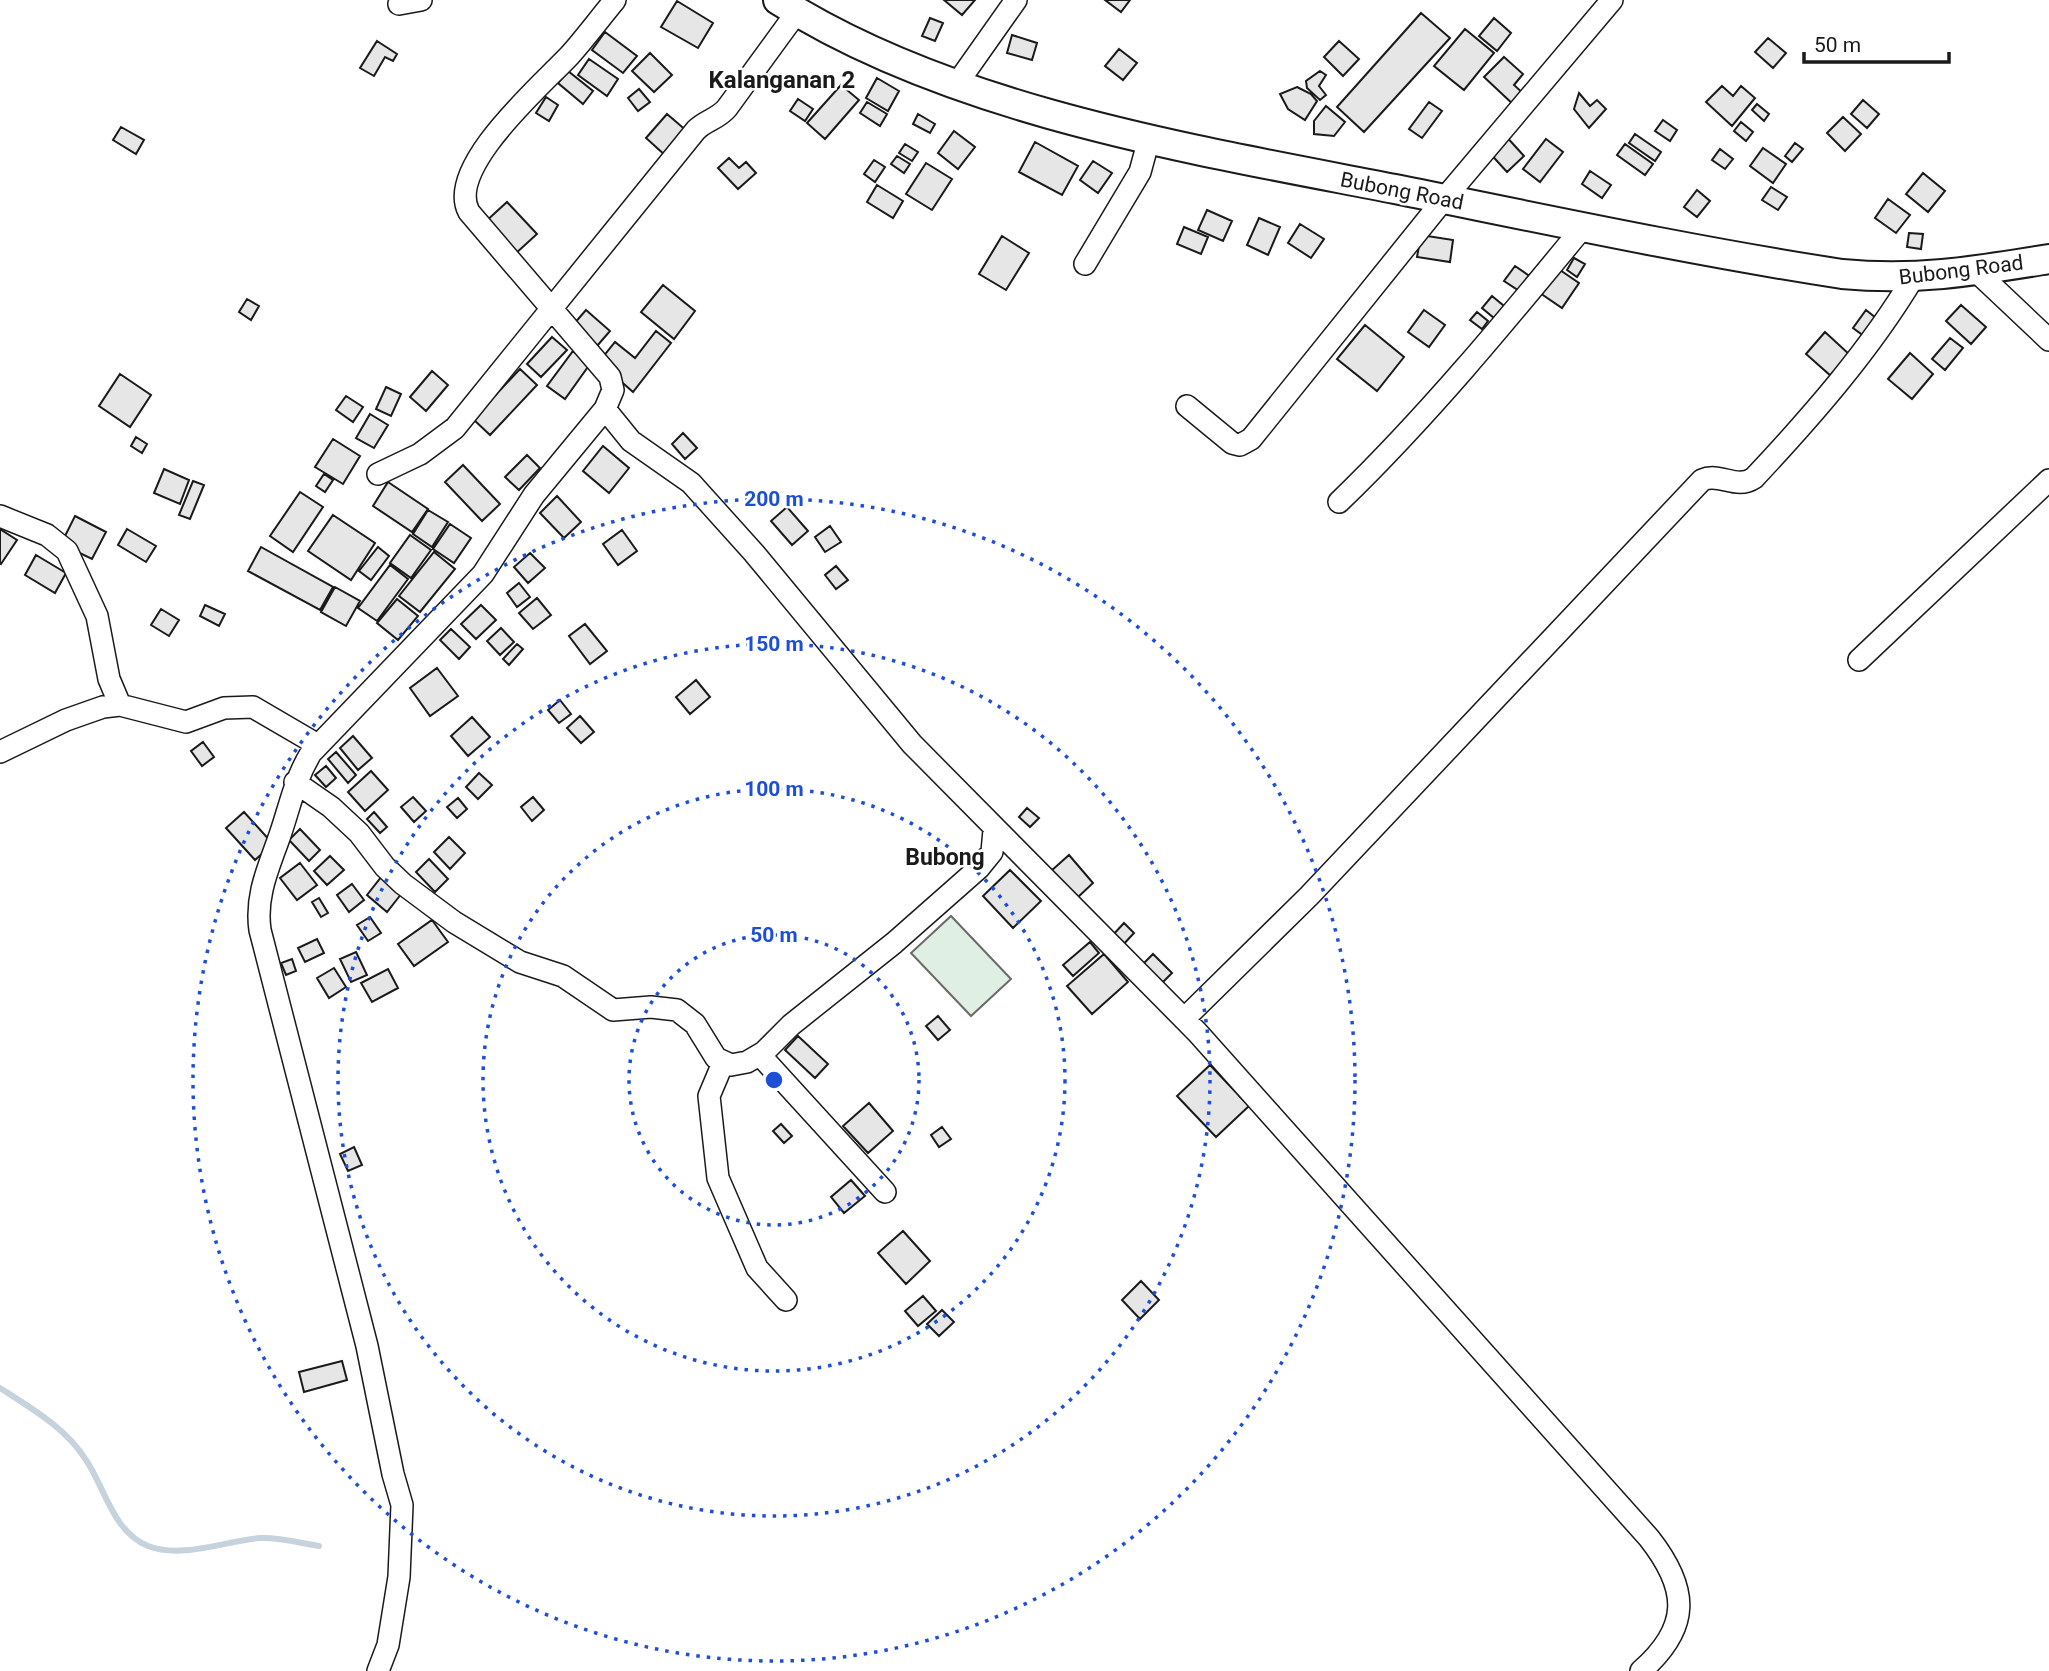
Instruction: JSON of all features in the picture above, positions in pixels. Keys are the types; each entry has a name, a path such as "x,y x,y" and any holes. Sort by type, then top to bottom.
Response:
{"main road":[{"name":"Bubong Road","path":"788,6 892,59 956,85 1149,138 1444,199 1829,272 1913,278 2049,259"}],"street":[{"path":"399,4 421,0"},
{"path":"378,1671 388,1645 399,1577 401,1498 393,1474 364,1333 259,919 261,887 295,782 318,745 483,574 534,495 604,409 612,390 610,377 464,203 465,186 490,142 615,0"},
{"path":"956,85 1016,0"},
{"path":"1187,406 1232,443 1245,444 1444,199 1612,0"},
{"path":"378,474 420,454 454,428 699,127 719,117 727,108 788,6"},
{"path":"1085,264 1140,172 1149,138"},
{"path":"1339,502 1506,321 1584,226"},
{"path":"1976,271 2049,340"},
{"path":"1184,1019 1309,896 1702,480 1713,477 1743,483 1754,478 1889,319 1913,278"},
{"path":"604,409 631,441 691,483 754,553 871,697 994,830 1184,1019 1661,1553 1676,1581 1681,1610 1668,1641 1640,1671"},
{"path":"1859,660 2049,480"},
{"path":"0,516 47,535 67,551 97,616 109,679 120,705"},
{"path":"0,752 66,720 103,707 120,705 186,722 224,708 253,707 318,745"},
{"path":"295,782 331,807 359,833 385,867 403,884 454,922 531,968 563,976 614,1010 651,1007 677,1010 695,1024 716,1058 723,1063 739,1064 760,1055 791,1025 885,951 979,868 992,852 994,830"},
{"path":"760,1055 885,1192"},
{"path":"723,1063 709,1096 718,1178 757,1268 786,1300"}],"green space":[{"path":"951,916 1011,979 971,1016 911,953"}],"building":[{"path":"944,0 975,0 962,15"},
{"path":"1105,0 1130,0 1121,12"},
{"path":"677,1 713,23 698,48 661,27"},
{"path":"1421,13 1450,38 1364,132 1337,107"},
{"path":"930,18 943,23 935,41 922,36"},
{"path":"1494,18 1511,33 1497,51 1479,36"},
{"path":"1465,29 1494,53 1464,90 1434,66"},
{"path":"605,32 637,56 623,73 592,50"},
{"path":"1012,35 1037,43 1032,60 1007,53"},
{"path":"1768,38 1786,53 1773,68 1755,52"},
{"path":"377,41 397,54 393,61 385,57 374,76 360,68"},
{"path":"1339,41 1359,59 1343,76 1324,57"},
{"path":"1119,49 1137,63 1123,80 1105,66"},
{"path":"650,53 672,75 654,92 632,71"},
{"path":"1504,57 1523,74 1514,85 1526,96 1516,107 1484,77"},
{"path":"589,59 618,79 607,96 578,75"},
{"path":"568,71 593,91 583,104 558,83"},
{"path":"1320,71 1326,75 1319,86 1326,95 1320,100 1307,88 1306,81"},
{"path":"877,78 899,91 888,111 866,98"},
{"path":"841,85 859,100 825,139 807,123"},
{"path":"1722,86 1733,96 1741,86 1755,98 1732,126 1706,102"},
{"path":"1297,87 1311,94 1317,101 1305,120 1288,109 1280,94"},
{"path":"639,89 650,102 638,111 628,98"},
{"path":"1579,93 1590,106 1597,100 1606,109 1589,128 1574,109"},
{"path":"546,97 558,105 549,121 536,113"},
{"path":"798,99 813,109 805,121 790,111"},
{"path":"1863,100 1879,114 1867,128 1851,114"},
{"path":"867,102 887,114 880,126 860,113"},
{"path":"1429,102 1442,111 1422,138 1409,129"},
{"path":"1757,104 1769,114 1764,121 1752,110"},
{"path":"1326,106 1345,122 1334,136 1314,134 1314,121"},
{"path":"667,114 688,132 666,156 646,138"},
{"path":"918,114 935,124 930,133 913,124"},
{"path":"1843,117 1861,134 1845,151 1827,133"},
{"path":"1663,120 1677,130 1670,141 1655,131"},
{"path":"1741,122 1753,132 1746,141 1734,131"},
{"path":"121,127 144,140 136,154 113,140"},
{"path":"954,131 975,147 958,169 938,153"},
{"path":"1504,134 1524,156 1507,172 1487,150"},
{"path":"1635,134 1661,152 1655,161 1629,143"},
{"path":"1546,139 1563,152 1540,182 1523,169"},
{"path":"1035,142 1078,166 1062,195 1019,172"},
{"path":"1795,143 1803,149 1792,162 1785,156"},
{"path":"905,144 918,152 912,161 899,153"},
{"path":"1625,144 1653,164 1645,175 1617,155"},
{"path":"1763,148 1786,164 1773,183 1750,166"},
{"path":"1720,149 1733,159 1725,169 1712,160"},
{"path":"897,156 910,164 904,173 891,164"},
{"path":"729,158 739,168 746,162 756,173 738,189 718,168"},
{"path":"874,160 885,167 875,182 864,174"},
{"path":"1093,161 1112,173 1098,193 1080,180"},
{"path":"926,163 952,179 932,210 906,194"},
{"path":"1590,171 1611,185 1602,198 1582,184"},
{"path":"1923,173 1945,191 1928,212 1906,194"},
{"path":"877,185 903,201 893,218 867,202"},
{"path":"1771,187 1787,197 1778,210 1762,200"},
{"path":"1697,190 1710,201 1697,217 1684,207"},
{"path":"1888,199 1910,215 1896,233 1875,218"},
{"path":"507,202 537,234 514,255 484,223"},
{"path":"1207,210 1232,221 1223,241 1198,230"},
{"path":"1259,218 1280,227 1268,255 1247,245"},
{"path":"1300,224 1324,239 1311,258 1288,243"},
{"path":"1184,227 1208,237 1201,254 1177,244"},
{"path":"1909,233 1923,234 1921,249 1907,247"},
{"path":"1421,235 1453,240 1450,262 1417,257"},
{"path":"1002,236 1029,253 1006,290 979,274"},
{"path":"1574,258 1585,264 1577,277 1567,270"},
{"path":"1515,266 1531,277 1521,292 1504,281"},
{"path":"1557,268 1579,283 1562,308 1540,293"},
{"path":"663,285 695,311 674,339 641,312"},
{"path":"1492,296 1504,306 1494,318 1482,308"},
{"path":"247,299 259,306 251,320 239,312"},
{"path":"1961,305 1986,327 1971,344 1946,321"},
{"path":"586,310 610,331 597,346 573,325"},
{"path":"1424,310 1445,325 1429,347 1408,332"},
{"path":"1866,310 1881,322 1868,339 1853,328"},
{"path":"1477,312 1488,321 1482,329 1470,320"},
{"path":"1365,325 1404,357 1377,391 1337,359"},
{"path":"656,331 671,343 633,392 599,362 615,342 635,358"},
{"path":"1825,332 1850,355 1831,376 1806,354"},
{"path":"552,337 567,350 541,377 527,364"},
{"path":"1950,338 1963,348 1945,370 1932,359"},
{"path":"573,351 590,364 565,399 547,386"},
{"path":"1910,353 1933,374 1912,399 1888,379"},
{"path":"520,369 537,385 490,435 473,419"},
{"path":"432,371 448,385 426,411 410,397"},
{"path":"120,374 151,395 130,427 99,406"},
{"path":"386,387 401,394 391,416 376,409"},
{"path":"346,396 363,407 353,422 336,410"},
{"path":"370,414 388,425 374,448 356,438"},
{"path":"683,433 697,448 685,459 672,444"},
{"path":"136,437 147,444 142,453 131,446"},
{"path":"333,439 360,456 343,484 315,467"},
{"path":"603,446 629,468 609,493 583,471"},
{"path":"527,455 540,468 519,490 505,477"},
{"path":"463,465 500,504 482,521 445,482"},
{"path":"164,469 189,480 180,504 154,493"},
{"path":"324,474 333,480 325,492 316,486"},
{"path":"193,481 204,485 190,519 179,515"},
{"path":"388,482 428,509 412,532 373,506"},
{"path":"300,492 323,507 293,552 270,536"},
{"path":"557,496 581,522 564,538 540,513"},
{"path":"787,507 808,531 792,545 771,521"},
{"path":"428,510 448,522 432,547 413,534"},
{"path":"333,515 375,543 351,580 308,551"},
{"path":"75,516 106,532 92,559 61,544"},
{"path":"450,524 471,538 454,563 433,549"},
{"path":"830,526 841,542 825,552 815,537"},
{"path":"0,529 17,540 1,564 0,563"},
{"path":"127,529 156,546 146,562 118,545"},
{"path":"622,530 637,551 618,565 603,544"},
{"path":"410,535 431,550 411,578 390,563"},
{"path":"261,547 333,587 320,610 248,571"},
{"path":"378,547 389,556 371,580 359,571"},
{"path":"434,552 455,569 420,612 399,596"},
{"path":"530,553 545,568 528,583 514,567"},
{"path":"36,555 66,573 55,593 25,575"},
{"path":"390,565 408,579 377,621 358,608"},
{"path":"836,566 848,580 836,589 825,575"},
{"path":"519,583 530,597 517,607 507,593"},
{"path":"335,587 360,601 346,626 321,612"},
{"path":"537,598 551,615 533,629 519,613"},
{"path":"397,599 418,616 398,640 377,623"},
{"path":"205,605 225,614 219,626 200,616"},
{"path":"481,605 496,620 476,639 461,624"},
{"path":"161,609 179,620 169,636 151,625"},
{"path":"585,624 607,651 590,664 569,636"},
{"path":"501,628 514,642 500,655 487,641"},
{"path":"451,629 470,647 459,659 440,640"},
{"path":"517,644 523,649 509,665 503,659"},
{"path":"437,668 458,696 430,716 410,688"},
{"path":"696,680 710,697 690,714 676,697"},
{"path":"560,700 571,714 559,723 548,710"},
{"path":"580,716 594,732 581,743 567,728"},
{"path":"472,717 490,737 468,756 451,736"},
{"path":"353,736 372,758 358,770 340,748"},
{"path":"203,742 214,757 202,766 191,751"},
{"path":"336,752 356,775 348,783 328,759"},
{"path":"326,766 336,778 326,787 315,775"},
{"path":"371,771 388,790 365,811 348,792"},
{"path":"479,773 492,785 478,799 466,787"},
{"path":"413,797 426,811 414,822 401,807"},
{"path":"533,797 544,810 532,821 521,807"},
{"path":"458,798 467,809 457,818 447,807"},
{"path":"1027,808 1039,818 1030,827 1019,817"},
{"path":"244,812 273,844 255,860 226,828"},
{"path":"374,812 387,827 380,833 367,819"},
{"path":"300,829 320,850 309,861 289,840"},
{"path":"449,837 465,853 450,869 434,852"},
{"path":"1069,855 1093,883 1076,899 1051,871"},
{"path":"330,856 344,870 327,885 314,871"},
{"path":"429,859 448,879 435,892 416,872"},
{"path":"300,863 317,885 297,900 280,878"},
{"path":"1010,870 1041,901 1013,928 983,896"},
{"path":"382,876 402,893 387,912 367,895"},
{"path":"352,884 364,900 349,912 337,895"},
{"path":"319,898 328,913 321,917 312,902"},
{"path":"370,917 381,933 368,941 357,925"},
{"path":"432,920 448,942 414,966 398,944"},
{"path":"1124,923 1134,933 1121,947 1111,937"},
{"path":"317,939 324,953 305,962 298,948"},
{"path":"1090,942 1099,953 1073,976 1063,965"},
{"path":"356,952 367,975 351,982 340,959"},
{"path":"1104,954 1128,982 1092,1014 1067,986"},
{"path":"1153,954 1172,973 1159,986 1140,967"},
{"path":"292,959 296,971 286,975 281,963"},
{"path":"334,968 346,987 329,998 317,978"},
{"path":"388,969 398,988 372,1002 361,983"},
{"path":"938,1016 950,1030 938,1040 926,1026"},
{"path":"798,1036 828,1064 815,1078 785,1050"},
{"path":"1210,1065 1249,1106 1216,1137 1177,1096"},
{"path":"869,1103 893,1131 868,1153 843,1126"},
{"path":"781,1124 792,1136 784,1143 773,1131"},
{"path":"942,1127 951,1139 939,1147 931,1135"},
{"path":"354,1147 362,1165 348,1171 340,1154"},
{"path":"851,1180 865,1196 844,1213 831,1197"},
{"path":"903,1231 930,1261 906,1284 878,1253"},
{"path":"1141,1281 1159,1300 1140,1319 1122,1300"},
{"path":"923,1296 936,1311 918,1326 905,1311"},
{"path":"942,1310 954,1322 939,1336 927,1324"},
{"path":"342,1361 347,1380 304,1392 299,1372"}],"waterway":[{"path":"0,1388 24,1403 68,1438 93,1471 126,1531 148,1546 175,1551 260,1538 319,1546"}],"district":[{"name":"Kalanganan 2","path":"782,80"},
{"name":"Bubong","path":"945,857"}]}
